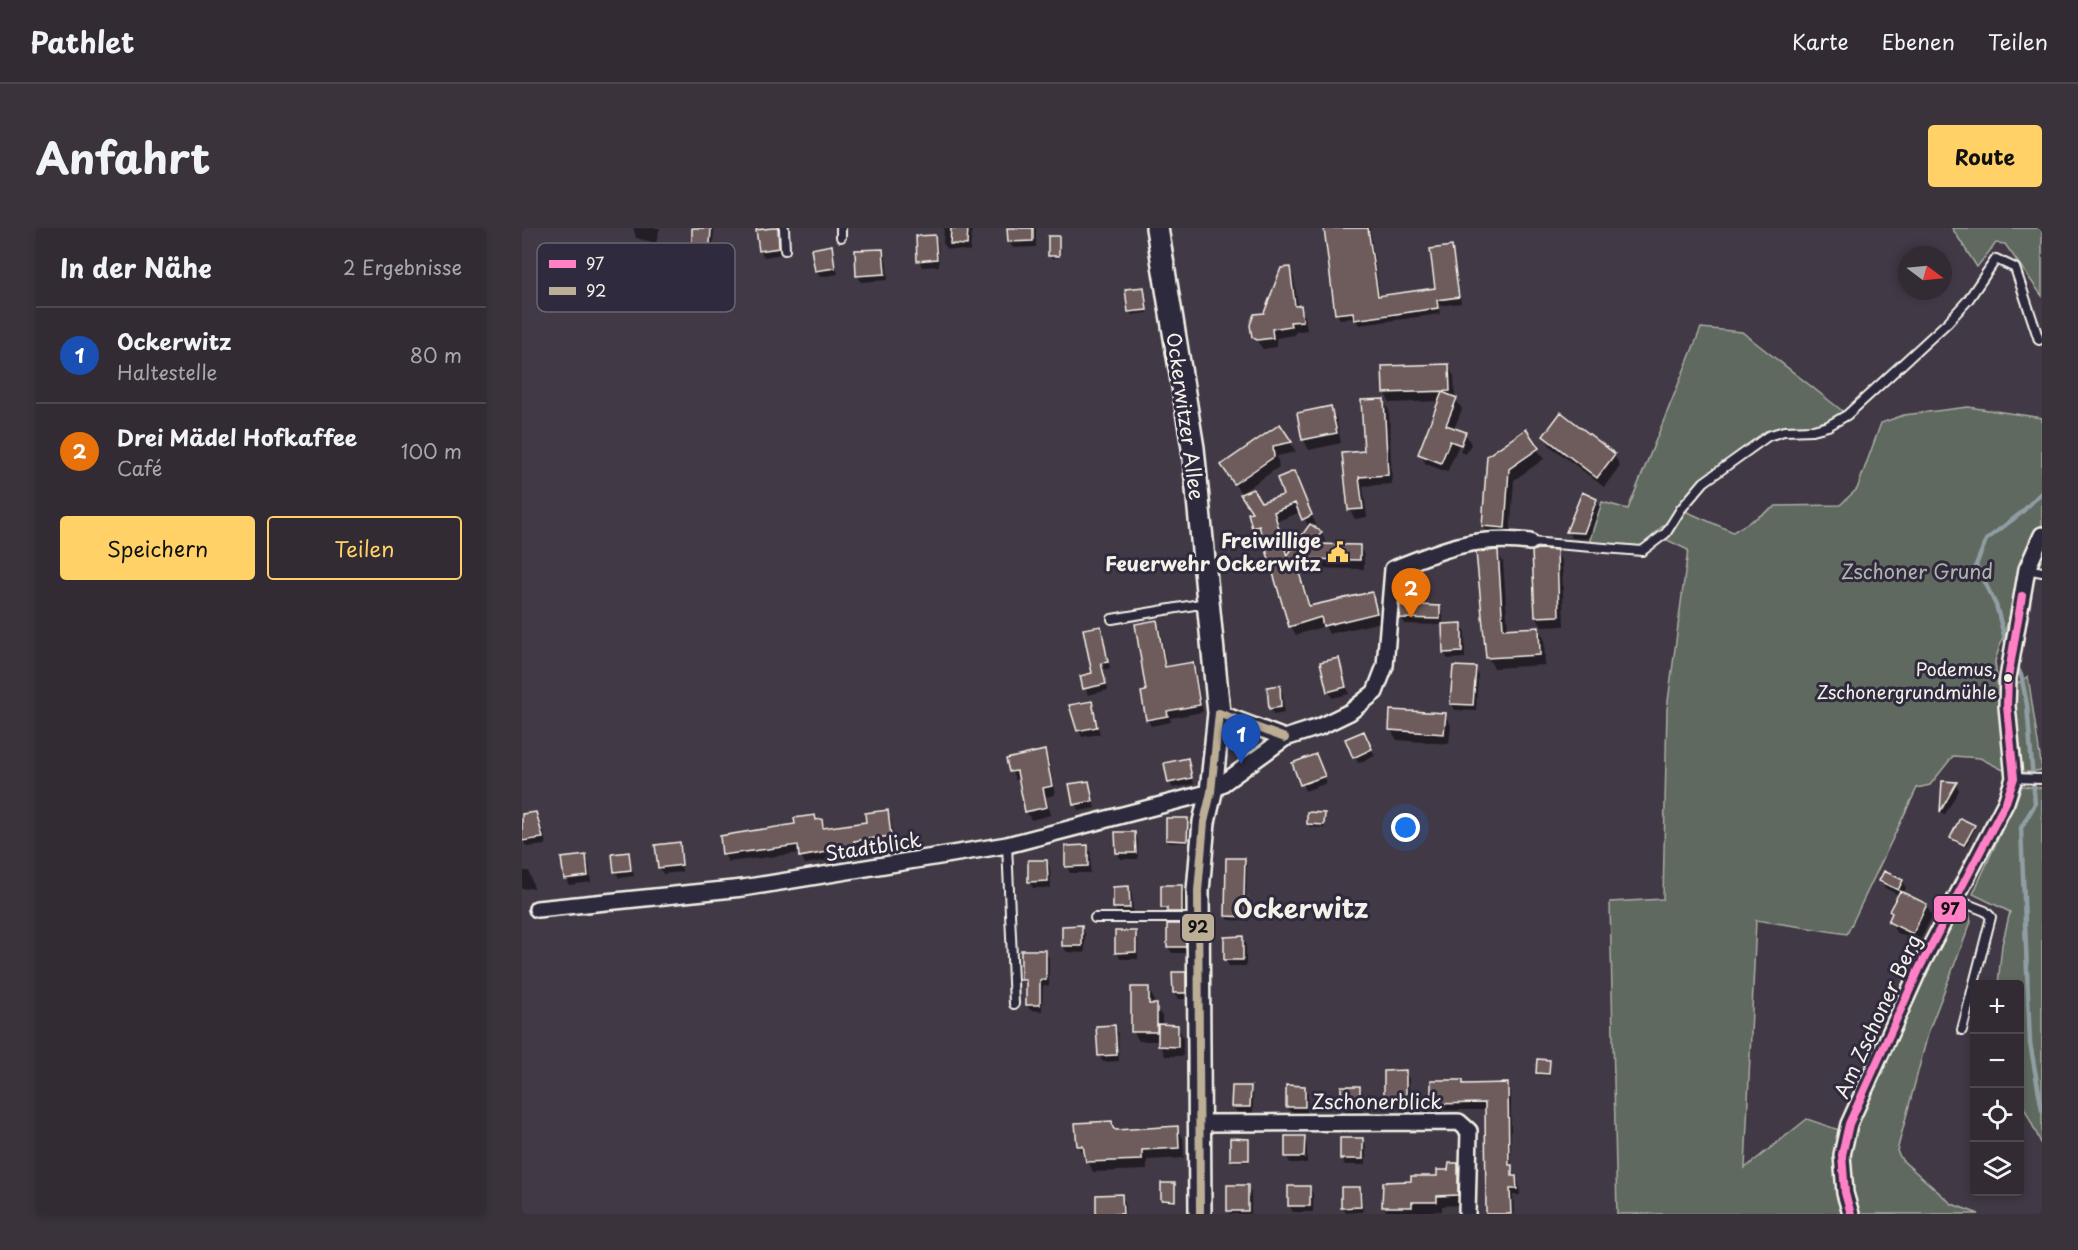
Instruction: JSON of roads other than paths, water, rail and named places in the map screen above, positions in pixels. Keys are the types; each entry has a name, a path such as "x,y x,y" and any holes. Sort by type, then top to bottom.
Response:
{"street":[{"name":"Ockerwitzer Allee","path":"1157,228 1193,448 1219,713 1211,792 1204,822 1198,918 1200,1214"},
{"path":"2021,779 2007,706 2010,671 2042,535"},
{"path":"1211,792 1285,738 1319,727 1350,712 1375,692 1385,666 1393,569 1437,551 1481,539 1530,542"},
{"path":"1219,713 1285,738"},
{"name":"Am Zschoner Berg","path":"1851,1214 1845,1193 1842,1155 1849,1124 1896,1017 2006,802 2021,779"},
{"name":"Stadtblick","path":"537,909 743,888 1007,845 1211,792"},
{"name":"Zschonerblick","path":"1198,1123 1459,1122 1469,1131 1467,1214"}],"lane":[{"path":"784,228 785,250"},
{"path":"1530,542 1642,551 1666,533 1681,509 1704,482 1768,436 1784,432 1813,430 1847,415 1948,322 1996,259 2014,268 2039,340"},
{"path":"1112,619 1208,603"},
{"path":"2021,779 2041,779"},
{"path":"1007,845 1014,1004"},
{"path":"1957,900 1985,911 1991,917 1990,930 1962,1030"},
{"path":"1095,918 1198,918"}],"waterway":[{"path":"2008,650 1996,605 1976,565 1986,540 2021,513 2042,492"},
{"path":"2016,665 2021,675 2027,705 2035,804 2021,828 2030,1043 2042,1110"}],"place":[{"name":"Freiwillige Feuerwehr Ockerwitz","path":"1338,552"},
{"name":"Drei Mädel Hofkaffee","path":"1411,618"},
{"name":"Podemus, Zschonergrundmühle","path":"2008,678"},
{"name":"Ockerwitz","path":"1241,764"}],"district":[{"name":"Ockerwitz","path":"1301,907"}],"park label":[{"name":"Zschoner Grund","path":"1917,571"}]}
